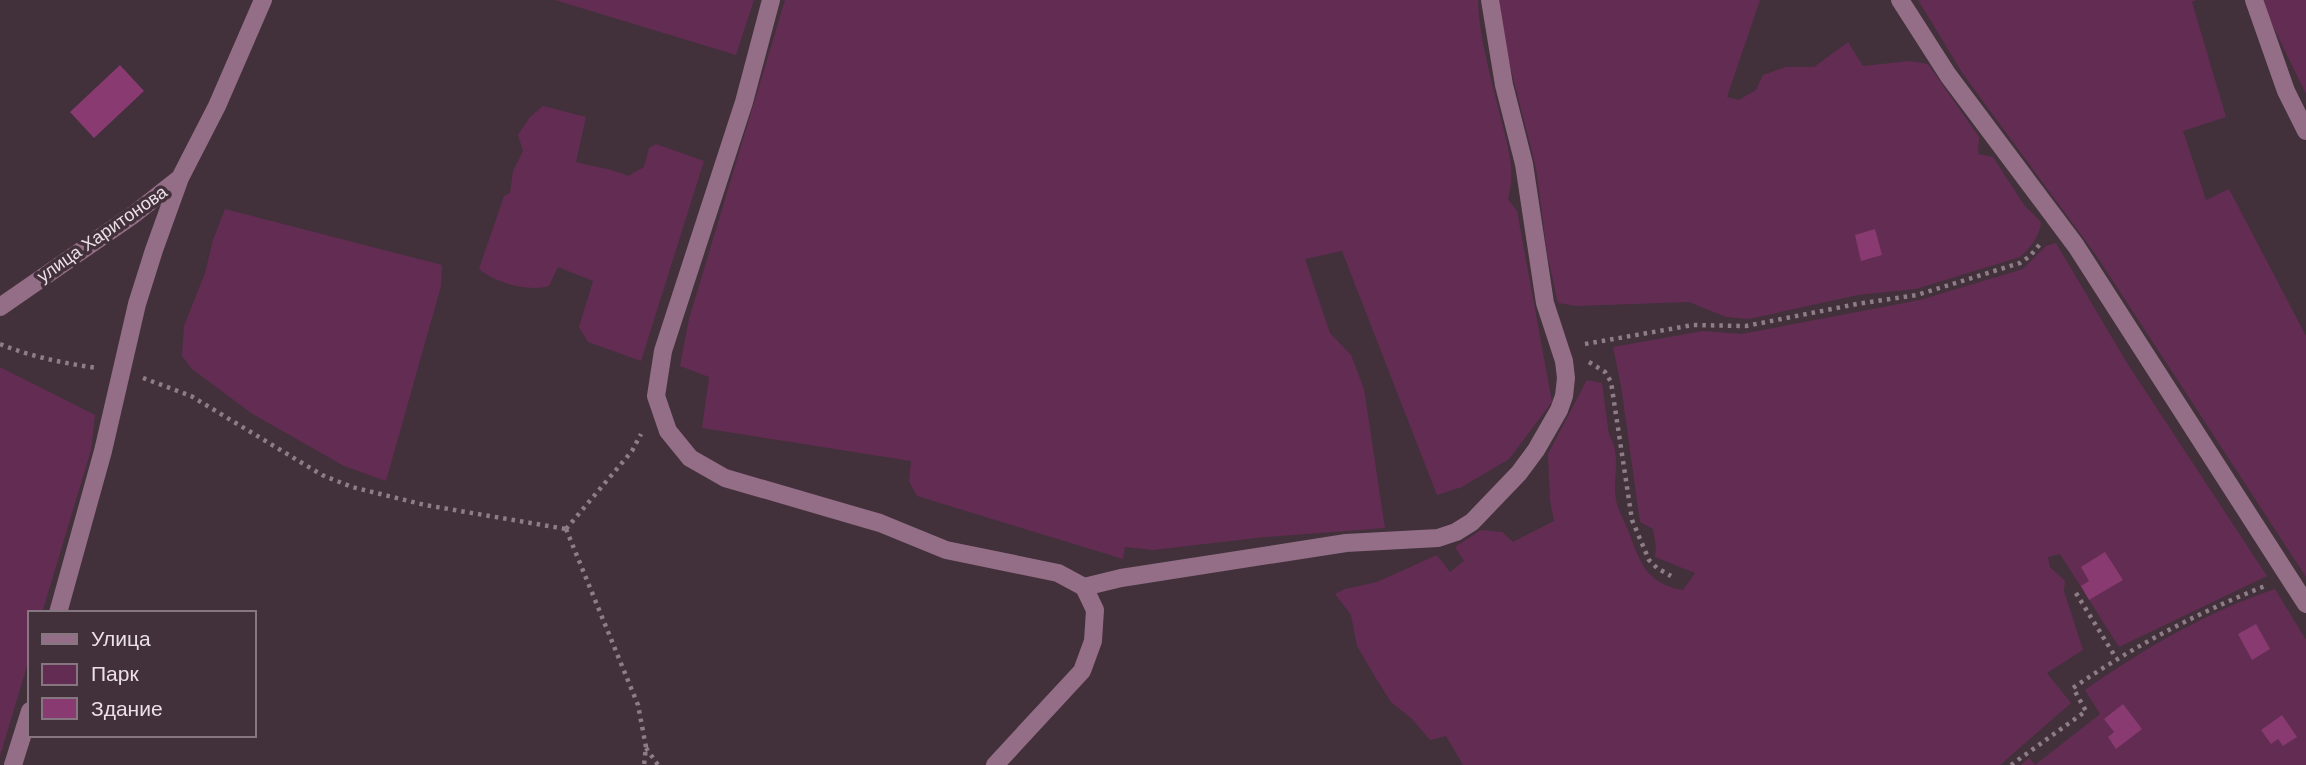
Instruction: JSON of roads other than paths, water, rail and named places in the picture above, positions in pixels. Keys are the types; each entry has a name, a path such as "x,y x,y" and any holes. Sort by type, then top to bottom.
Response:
{"street":[{"name":"улица Харитонова","path":"0,307 133,215 180,178 217,106 263,0"},
{"path":"771,0 744,102 663,351 656,396 668,431 690,458 725,478 880,523 946,550 1058,573 1084,587 1095,610 1093,641 1082,671 995,765"},
{"path":"1084,587 1121,578 1346,543 1438,538 1472,522 1519,473 1536,450 1559,410 1566,378 1564,361 1545,303 1524,164 1504,85 1490,0"},
{"path":"1900,0 1948,75 2076,246 2306,604"},
{"path":"2254,0 2286,91 2306,131"},
{"path":"59,611 103,451 137,304 180,178"},
{"path":"13,765 28,717"}]}
